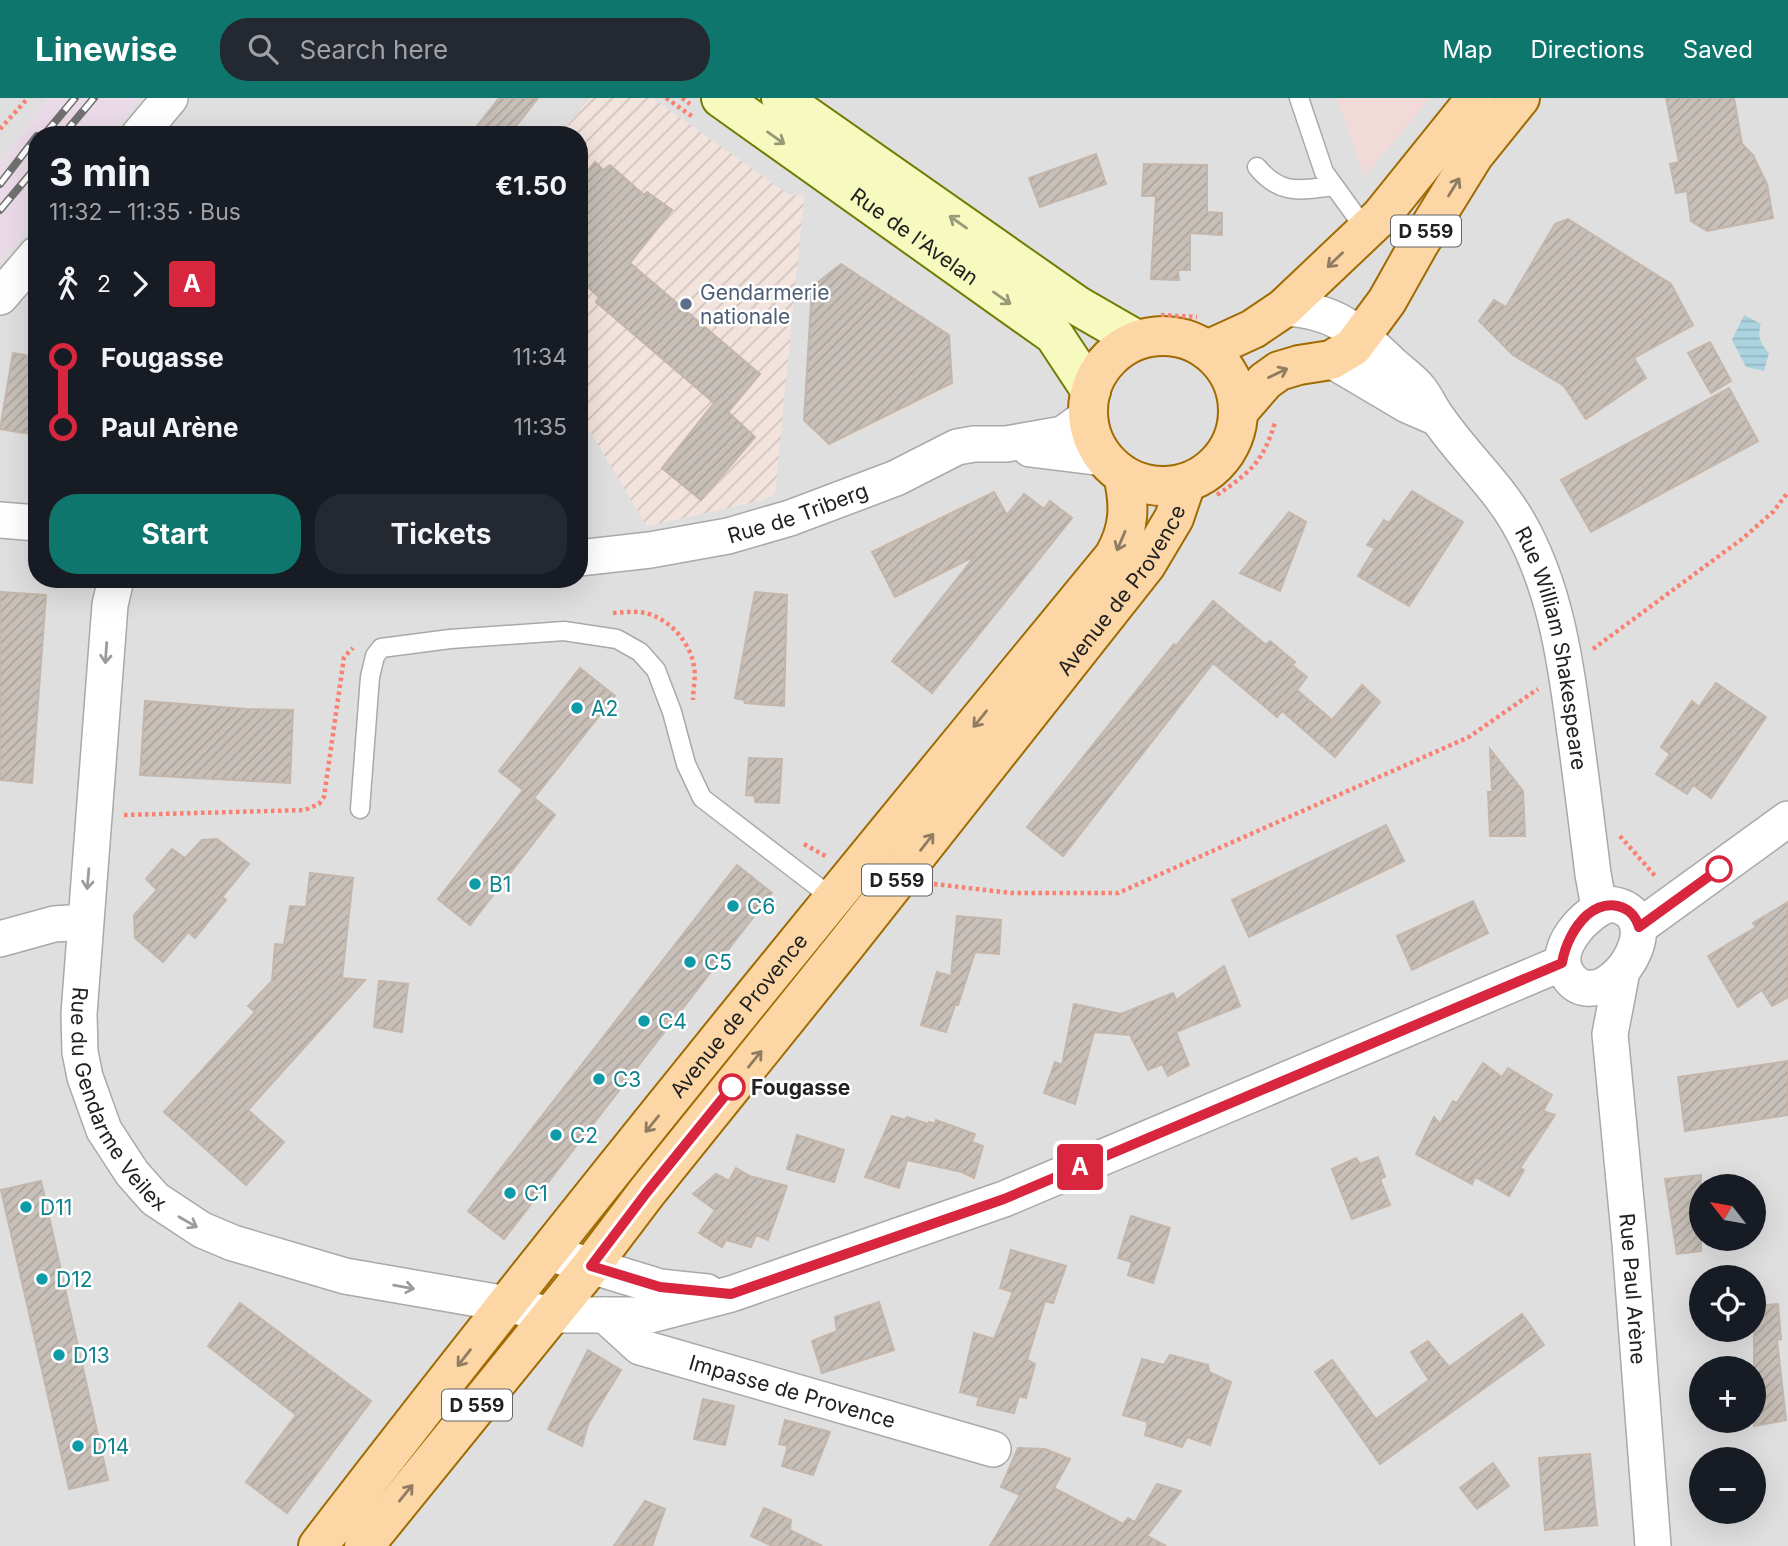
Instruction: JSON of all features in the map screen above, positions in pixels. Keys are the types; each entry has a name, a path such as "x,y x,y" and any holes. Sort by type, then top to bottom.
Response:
{"main road":[{"name":"Rue de l'Avelan","path":"721,98 1054,335 1089,403"},
{"name":"Rue de l'Avelan","path":"780,98 1079,306 1148,328"},
{"name":"D 559","path":"1208,333 1253,329 1284,308 1381,215 1476,98"},
{"name":"D 559","path":"1239,411 1265,381 1279,371 1331,360 1353,347 1387,301 1474,155 1520,98"},
{"path":"1148,328 1155,336 1174,336 1191,341 1208,333 1220,362 1231,377 1236,393 1239,411 1237,427 1224,456 1198,492 1142,484 1113,466 1090,431 1089,403 1097,374 1121,348 1148,328"},
{"name":"Avenue de Provence","path":"318,1546 506,1304 1114,556 1122,543 1128,524 1128,495 1113,466"},
{"name":"Avenue de Provence","path":"364,1546 591,1266 901,875 1146,565 1174,518 1198,492"}],"street":[{"path":"147,126 170,98"},
{"path":"0,296 28,264"},
{"name":"Rue William Shakespeare","path":"1387,301 1391,337 1407,375 1437,418 1494,485 1519,523 1536,558 1550,598 1567,671 1592,874 1599,907"},
{"name":"Rue William Shakespeare","path":"1284,308 1308,309 1333,318 1363,335 1396,368 1407,375"},
{"name":"Rue William Shakespeare","path":"1331,360 1407,405 1437,418"},
{"name":"Rue de Triberg","path":"588,557 650,551 728,536 790,518 896,478 957,447 1006,444 1063,433 1089,403"},
{"name":"Rue de Triberg","path":"1006,444 1113,466"},
{"path":"0,520 28,522"},
{"name":"Rue du Gendarme Veilex","path":"112,588 79,1014 80,1052 85,1077 104,1130 132,1173 155,1199 202,1230 274,1256 345,1276 506,1304 550,1315 650,1315 731,1294 1004,1199 1573,976"},
{"path":"1639,927 1788,819"},
{"path":"1621,905 1637,919 1639,927 1636,948 1622,971 1607,984 1597,988 1573,976 1564,950 1587,915 1599,907 1621,905"},
{"path":"0,939 54,924 85,922"},
{"name":"Rue Paul Arène","path":"1622,971 1610,1034 1630,1243 1653,1546"},
{"name":"Rue Paul Arène","path":"1573,976 1610,1034"},
{"path":"548,1253 660,1287 731,1294"},
{"name":"Impasse de Provence","path":"604,1315 640,1347 993,1449"}],"lane":[{"path":"1298,98 1325,172 1366,230"},
{"path":"1257,167 1270,183 1295,190 1334,186"},
{"path":"360,809 370,677 375,656 381,648 450,639 564,631 617,639 640,652 656,670 672,712 686,764 702,798 818,887 832,901"}],"path":[{"path":"0,129 28,98"},
{"path":"1148,328 1208,333"},
{"path":"1198,492 1248,474 1269,443 1277,415"},
{"path":"1583,657 1742,539 1773,512 1788,492"},
{"path":"608,613 648,614 668,624 679,635 689,651 694,667 693,706"},
{"path":"112,815 313,808 324,797 344,657 362,640"},
{"path":"901,875 919,882 1011,893 1118,893 1469,737 1541,687"},
{"path":"793,838 837,863"}],"shaded area":[{"path":"0,98 48,98 0,162"},
{"path":"48,98 141,98 118,126 28,126 28,230 0,263 0,162"},
{"path":"141,98 1788,98 1788,1546 0,1546 0,263 28,230 28,588 588,588 588,126 118,126"},
{"name":"Gendarmerie nationale","path":"590,98 652,98 788,194 804,196 775,493 763,500 647,526 588,428 588,126 567,126"},
{"path":"1337,98 1430,98 1364,177"}],"water":[{"path":"1744,315 1761,324 1760,340 1769,353 1764,371 1746,367 1732,340"}],"building":[{"path":"499,98 538,98 516,126 477,126"},
{"path":"1666,98 1734,98 1742,144 1753,155 1767,184 1773,218 1707,231 1691,221 1687,191 1676,193 1670,164 1679,162"},
{"path":"1096,154 1106,184 1040,207 1029,178"},
{"path":"595,162 603,170 610,165 644,195 647,192 672,210 630,263 760,374 728,412 755,437 701,500 662,468 714,403 596,302 599,297 588,287 588,170"},
{"path":"1144,164 1207,165 1207,212 1222,213 1222,235 1190,233 1190,270 1178,270 1179,280 1151,279 1156,196 1142,196"},
{"path":"1568,219 1671,284 1693,325 1634,358 1646,378 1586,419 1564,386 1513,355 1479,321 1494,300 1506,307 1555,224"},
{"path":"841,264 949,335 952,383 829,444 804,420 812,287"},
{"path":"1710,342 1731,381 1711,393 1688,353"},
{"path":"13,353 28,356 28,434 0,429"},
{"path":"1729,388 1758,441 1591,532 1561,480"},
{"path":"1412,491 1463,522 1409,606 1358,576 1375,548 1367,545 1384,520 1389,523"},
{"path":"994,492 1007,515 1024,494 1044,509 1050,501 1072,518 932,693 892,661 975,556 895,597 872,552"},
{"path":"1289,512 1306,522 1280,591 1240,573"},
{"path":"0,592 46,595 32,783 0,780"},
{"path":"755,592 787,595 784,706 745,703 744,700 735,698"},
{"path":"1213,601 1266,645 1270,641 1295,662 1292,665 1307,677 1297,690 1332,720 1362,685 1380,702 1335,757 1282,711 1277,717 1213,663 1063,856 1027,827 1174,644 1176,646"},
{"path":"580,668 615,696 534,798 555,815 470,925 438,899 523,790 499,771"},
{"path":"1716,683 1766,717 1711,798 1693,785 1687,794 1656,774 1670,754 1661,747 1692,701 1699,707"},
{"path":"145,701 293,710 290,783 140,775"},
{"path":"1490,749 1523,791 1525,836 1490,836"},
{"path":"749,758 782,759 779,803 755,802 755,796 746,795"},
{"path":"1386,825 1404,861 1249,937 1232,900"},
{"path":"217,839 249,864 222,897 226,900 195,938 188,932 163,962 135,938 134,915 157,890 146,879 172,849 185,858 202,840"},
{"path":"737,865 772,893 504,1239 468,1211"},
{"path":"310,873 353,878 342,978 365,980 248,1110 284,1142 246,1185 164,1112 255,1012 248,1006 272,981 275,944 284,945 290,906 306,907"},
{"path":"1473,901 1488,933 1412,970 1397,936"},
{"path":"1788,902 1788,997 1772,1006 1762,990 1738,1007 1708,956 1756,927 1753,923"},
{"path":"957,916 1001,920 999,954 975,952 946,1032 921,1025 937,972 951,976"},
{"path":"1224,966 1240,1006 1176,1032 1189,1065 1168,1076 1162,1064 1148,1070 1130,1035 1094,1032 1075,1104 1044,1093 1055,1062 1062,1065 1074,1004 1121,1014 1173,993 1176,1000"},
{"path":"379,981 408,984 402,1032 374,1027"},
{"path":"1788,1061 1788,1115 1685,1131 1678,1077"},
{"path":"1483,1063 1502,1077 1508,1068 1552,1095 1543,1111 1555,1115 1520,1168 1524,1170 1509,1196 1475,1177 1472,1184 1416,1154 1434,1117 1440,1124 1453,1101 1457,1103"},
{"path":"892,1116 905,1120 907,1117 928,1124 935,1124 936,1120 975,1134 972,1142 983,1146 974,1178 962,1172 907,1160 899,1188 865,1177"},
{"path":"797,1135 844,1150 834,1182 787,1169"},
{"path":"1378,1157 1385,1177 1380,1179 1390,1205 1352,1219 1332,1169 1356,1158 1360,1164"},
{"path":"736,1168 750,1176 787,1186 768,1240 756,1235 751,1247 726,1240 722,1247 699,1233 715,1210 693,1194 716,1174 729,1181"},
{"path":"1689,1176 1689,1251 1701,1251 1677,1254 1665,1179"},
{"path":"41,1181 108,1480 69,1489 1,1190"},
{"path":"1131,1216 1170,1228 1153,1283 1128,1275 1132,1262 1118,1258"},
{"path":"1011,1250 1066,1266 1053,1303 1045,1301 1027,1360 1035,1364 1026,1398 1019,1396 1014,1413 977,1405 979,1397 960,1392 974,1333 994,1339 1013,1292 1000,1288"},
{"path":"879,1302 894,1350 822,1373 812,1341 837,1331 835,1317"},
{"path":"240,1303 371,1401 287,1513 246,1482 296,1415 208,1346"},
{"path":"1778,1304 1781,1339 1777,1340 1786,1420 1766,1424 1766,1356 1754,1356 1754,1342 1766,1342 1766,1305"},
{"path":"1522,1314 1544,1345 1380,1464 1315,1372 1332,1360 1376,1419 1429,1380 1411,1352 1428,1341 1449,1367"},
{"path":"588,1350 621,1370 588,1424 582,1446 548,1429"},
{"path":"1170,1355 1208,1365 1209,1372 1231,1382 1210,1445 1187,1437 1182,1447 1145,1435 1148,1422 1123,1415 1142,1359 1164,1365"},
{"path":"703,1399 734,1406 725,1445 694,1439"},
{"path":"785,1420 830,1432 813,1475 782,1466 788,1446 779,1444"},
{"path":"1018,1448 1045,1449 1070,1459 1054,1488 1123,1524 1128,1518 1135,1522 1157,1484 1181,1491 1147,1536 1166,1546 990,1546 1020,1495 1001,1487"},
{"path":"1590,1454 1597,1525 1545,1530 1539,1458"},
{"path":"1493,1463 1509,1486 1477,1509 1460,1488"},
{"path":"645,1501 665,1509 652,1546 614,1546"},
{"path":"764,1508 791,1520 790,1530 822,1546 772,1546 751,1536"}],"railway":[{"path":"52,126 75,98"},
{"path":"71,126 94,98"},
{"path":"0,184 28,148"},
{"path":"0,210 28,177"}],"bus line":[{"name":"A","path":"732,1087 591,1266 660,1287 731,1294 1004,1199 1562,963 1564,950 1574,932 1587,915 1599,907 1621,905 1637,919 1639,927 1719,869"}],"place":[{"name":"Gendarmerie nationale","path":"686,304"},
{"name":"A2","path":"577,708"},
{"name":"B1","path":"475,884"},
{"name":"C6","path":"733,906"},
{"name":"C5","path":"690,962"},
{"name":"C4","path":"644,1021"},
{"name":"C3","path":"599,1079"},
{"name":"Fougasse","path":"732,1087"},
{"name":"C2","path":"556,1135"},
{"name":"C1","path":"510,1193"},
{"name":"D11","path":"26,1207"},
{"name":"D12","path":"42,1279"},
{"name":"D13","path":"59,1355"},
{"name":"D14","path":"78,1446"}]}
